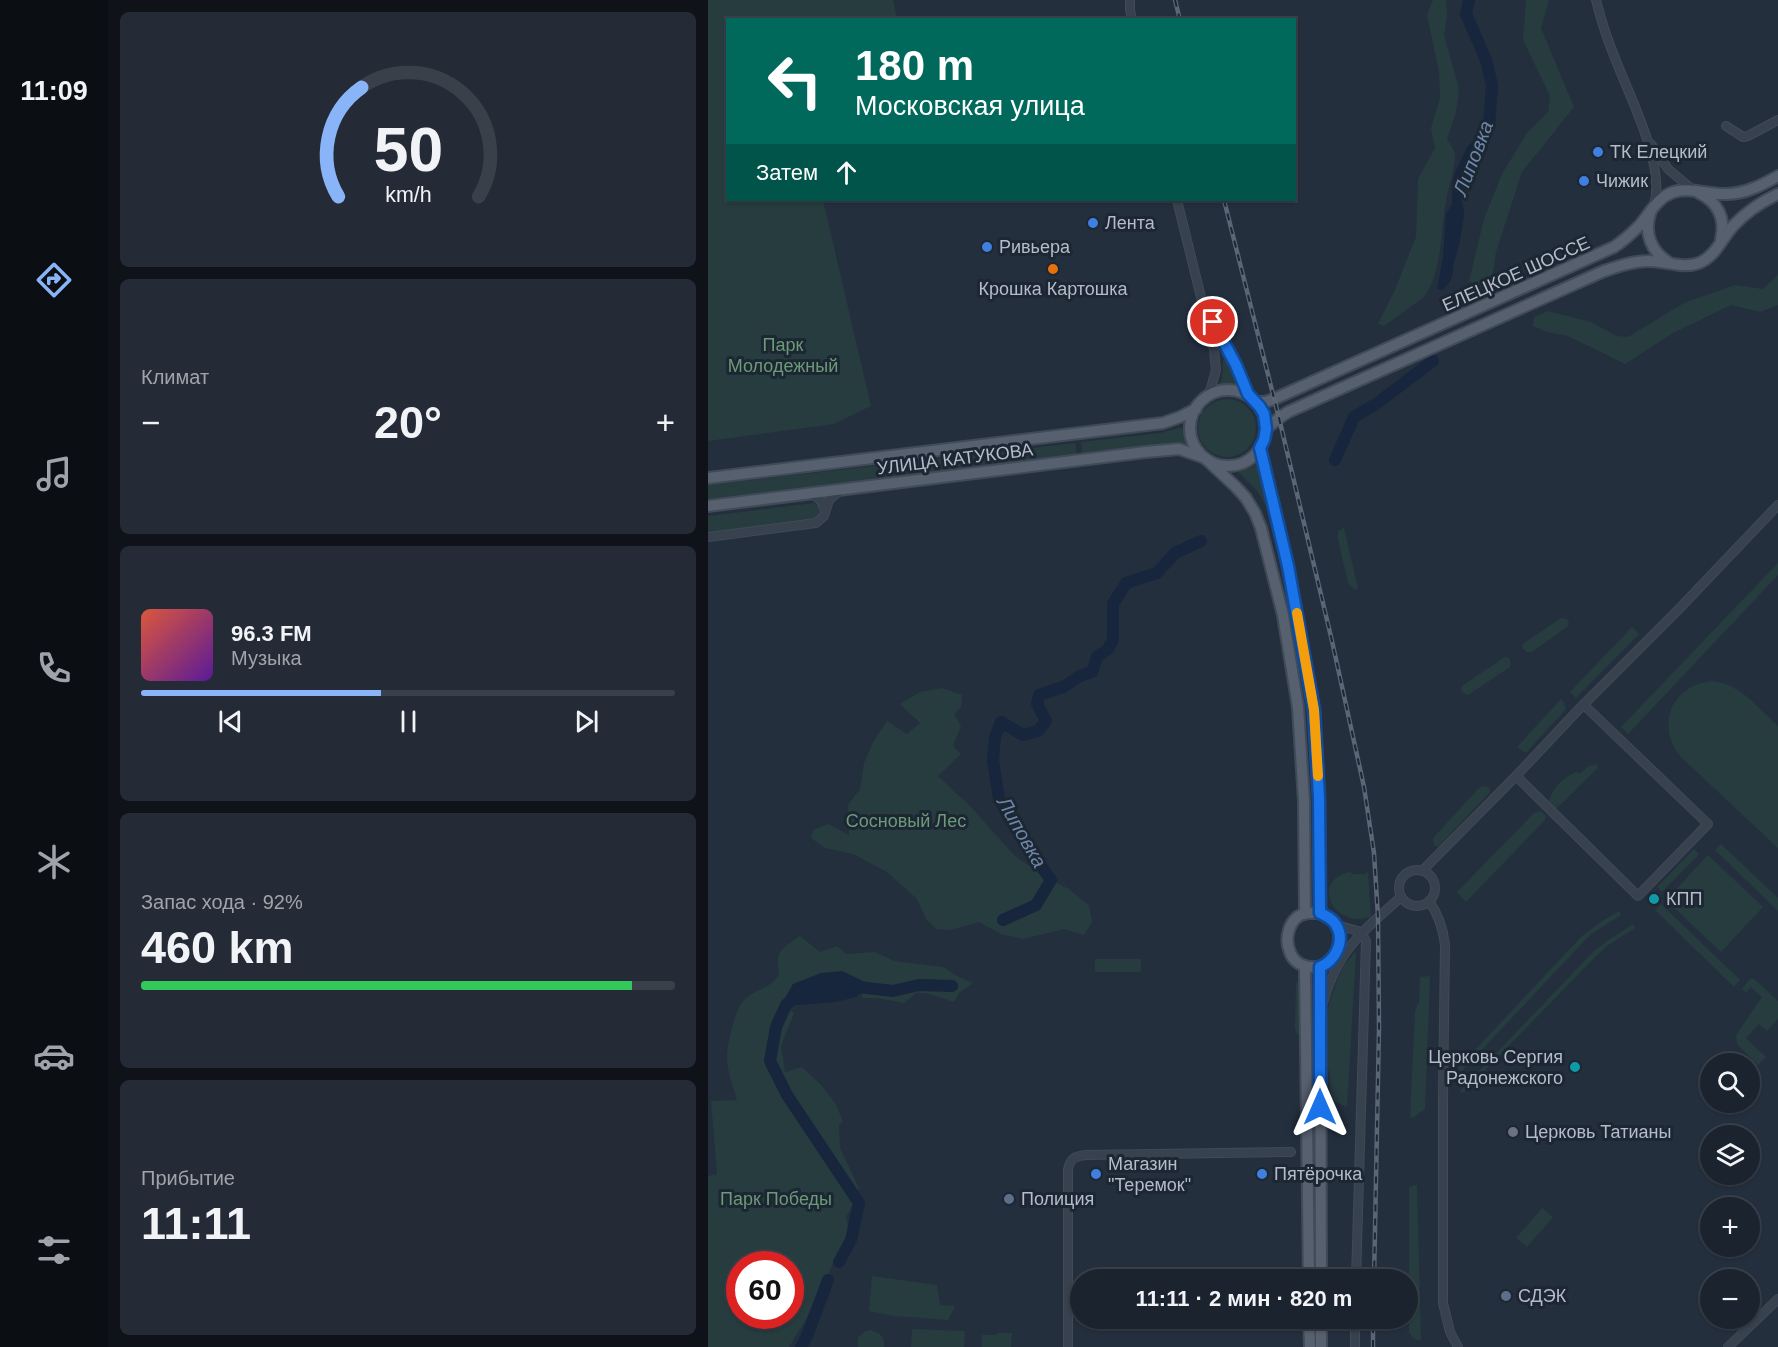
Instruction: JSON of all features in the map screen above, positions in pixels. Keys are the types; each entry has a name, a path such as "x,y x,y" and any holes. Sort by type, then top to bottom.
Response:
{"main road":[{"name":"ЕЛЕЦКОЕ ШОССЕ","path":"1252,398 1265,402 1274,399 1595,257 1628,237 1663,197 1675,191 1740,193 1778,176"},
{"path":"1693,191 1709,198 1720,213 1723,230 1717,247"},
{"name":"ЕЛЕЦКОЕ ШОССЕ","path":"1266,429 1279,418 1309,403 1604,271 1636,262 1652,261 1686,266 1699,263 1709,257 1741,218 1778,194"},
{"path":"1652,209 1647,231 1651,243 1658,254 1674,264"},
{"path":"1205,458 1215,464 1225,466 1236,465 1254,456 1264,440 1266,429 1264,414 1252,398 1233,390 1209,395 1192,417 1191,434 1194,444 1205,458 1236,487 1255,513 1266,542 1283,615 1298,707 1303,761 1305,914"},
{"name":"УЛИЦА КАТУКОВА","path":"708,478 1163,423 1196,409"},
{"path":"1260,448 1288,566 1314,710 1319,797 1320,913"},
{"name":"УЛИЦА КАТУКОВА","path":"708,506 1179,449 1205,458"},
{"path":"1320,913 1329,917 1337,925 1339,944 1332,960 1320,967 1305,967 1292,957 1287,940 1288,930 1293,922 1305,914 1320,913"},
{"path":"1305,967 1309,1269"},
{"path":"1320,967 1321,1269"},
{"path":"1309,1329 1310,1347"},
{"path":"1321,1329 1321,1347"}],"street":[{"path":"1130,0 1132,18"},
{"path":"1596,0 1605,33 1647,138 1656,182 1656,200 1652,209"},
{"path":"1726,126 1743,137 1778,120"},
{"path":"1647,138 1668,169 1693,191"},
{"path":"1177,201 1214,350 1216,370 1209,395"},
{"path":"1204,307 1252,398"},
{"path":"708,537 816,523 824,516 829,500 842,489"},
{"path":"808,494 816,497 824,505 824,516"},
{"path":"1422,871 1778,505"},
{"path":"1516,776 1638,896 1708,824 1584,705"},
{"path":"1422,871 1428,874 1435,885 1435,891 1429,901 1423,905 1417,906 1405,902 1401,897 1400,885 1405,875 1422,871"},
{"path":"1332,960 1345,951 1361,932 1401,897"},
{"path":"1429,901 1443,928 1445,945 1443,1303 1450,1332 1458,1347"},
{"path":"1337,925 1361,932 1366,941 1356,1269"},
{"path":"1319,1019 1326,992 1345,951"},
{"path":"1068,1347 1068,1170 1070,1161 1077,1156 1086,1155 1291,1152"},
{"path":"1728,1347 1778,1299"},
{"path":"1355,1329 1355,1347"}],"green space":[{"name":"Парк Молодежный","path":"708,0 893,0 897,18 726,18 726,201 823,201 871,406 834,424 708,441"},
{"path":"1433,0 1446,0 1447,17 1444,35 1459,89 1456,112 1447,139 1455,154 1454,167 1446,202 1435,275 1424,297 1384,326 1378,324 1394,292 1416,237 1418,179 1435,148 1431,128 1440,98 1439,72 1427,15"},
{"path":"1526,0 1549,0 1541,28 1574,107 1522,172 1496,252 1486,294 1469,281 1484,219 1502,174 1527,133 1548,112 1550,96 1523,40"},
{"path":"1778,275 1778,305 1760,312 1731,305 1673,333 1625,364 1568,336 1547,332 1533,326 1534,317 1548,311 1591,322 1617,336 1628,337 1684,303 1735,285 1763,289"},
{"path":"1226,358 1231,364 1236,387 1218,388 1222,378 1223,361"},
{"path":"1221,399 1233,399 1248,407 1256,422 1256,434 1248,449 1233,457 1221,457 1206,449 1198,434 1198,422 1206,407"},
{"path":"1185,429 1187,443 1183,446 1082,455 1081,442 1160,433"},
{"path":"1075,443 1077,455 708,499 708,485"},
{"path":"1258,463 1272,517 1258,492 1238,472"},
{"path":"814,503 820,508 820,516 817,519 708,534 708,516"},
{"path":"1344,528 1358,589 1355,590 1348,583 1338,539 1338,531"},
{"path":"1778,563 1778,575 1628,734 1621,727"},
{"path":"1561,618 1567,619 1569,623 1567,627 1532,652 1526,652 1522,647 1524,643"},
{"path":"1632,627 1639,634 1576,698 1570,692"},
{"path":"1505,657 1509,658 1510,667 1468,695 1463,693 1461,689 1463,685"},
{"path":"1711,681 1740,691 1778,726 1778,848 1682,758 1669,734 1668,722 1677,700 1685,691"},
{"name":"Сосновый Лес","path":"942,688 962,695 961,707 954,714 961,726 953,746 961,754 938,776 970,806 1015,856 1069,889 1089,906 1092,922 1084,935 1064,929 1023,939 1001,934 979,922 951,930 936,929 926,919 917,899 887,872 853,854 825,848 811,838 813,830 828,824 849,835 848,805 860,789 864,763 873,742 887,721 907,734 920,723 900,704 920,692"},
{"path":"1561,699 1566,709 1526,753 1517,747"},
{"path":"1596,764 1598,768 1556,809 1549,801 1559,784 1572,774 1577,772 1580,774 1589,766"},
{"path":"1483,786 1489,787 1490,792 1438,847 1434,845 1433,838"},
{"path":"1541,811 1546,816 1545,820 1466,902 1457,892 1534,813"},
{"path":"1721,844 1778,898 1778,911 1715,850"},
{"path":"1694,849 1699,854 1662,892 1657,887"},
{"path":"1708,855 1763,907 1721,952 1666,900"},
{"path":"1350,872 1364,874 1368,872 1371,917 1358,919 1346,916 1331,902 1329,893 1331,885 1338,877"},
{"path":"1661,904 1740,980 1734,987 1655,910"},
{"path":"1619,911 1621,915 1590,935 1460,1073 1458,1068 1582,936"},
{"path":"1633,924 1635,928 1607,946 1592,960 1462,1094 1460,1091 1594,951"},
{"name":"Парк Победы","path":"800,936 820,952 837,946 846,954 875,952 894,961 943,967 973,983 959,993 954,1002 926,993 916,993 904,1003 878,998 862,998 863,981 793,984 780,1007 786,1005 794,1013 781,1046 785,1072 802,1067 821,1085 836,1104 843,1122 839,1125 840,1148 859,1188 846,1217 849,1231 804,1323 804,1251 726,1251 726,1329 800,1329 789,1347 708,1347 708,1176 717,1174 711,1101 737,1100 727,1058 735,1018 745,999 771,984 779,975 778,960 784,948"},
{"path":"1356,951 1347,1107 1335,1102 1330,1096 1330,1076 1325,1060 1326,1025 1329,1003 1338,978 1345,964"},
{"path":"1095,959 1141,959 1141,972 1095,972"},
{"path":"1430,976 1425,1109 1410,1118 1415,1011 1419,1002 1420,977"},
{"path":"1750,979 1754,979 1778,1001 1778,1019 1767,1031 1759,1024 1746,1038 1766,1057 1760,1063 1760,1053 1746,1053 1737,1044 1736,1035 1762,997 1751,987 1746,993 1742,989"},
{"path":"1296,983 1303,985 1302,1034 1297,1034 1295,1028"},
{"path":"1417,1185 1421,1341 1413,1338 1409,1332 1409,1329 1418,1329 1418,1269 1409,1269 1409,1187"},
{"path":"1542,1208 1553,1217 1527,1247 1516,1238"},
{"path":"872,1276 937,1285 940,1305 955,1306 948,1320 894,1316 869,1311"},
{"path":"912,1329 965,1331 964,1347 911,1347"},
{"path":"870,1330 881,1336 884,1340 884,1347 858,1347 858,1338"},
{"path":"997,1333 1012,1333 1011,1347 982,1347 982,1335 997,1335"}],"water":[{"path":"1484,137 1487,142 1480,164 1461,196 1464,210 1463,222 1452,275 1443,290 1437,289 1443,257 1446,214 1452,204 1454,175 1467,147"},
{"path":"842,971 863,981 863,990 856,997 836,1002 800,1005 787,1004 784,1000 793,984 821,973"}],"waterway":[{"name":"Липовка","path":"1469,0 1466,14 1486,60 1492,85 1489,126 1476,152"},
{"name":"Липовка","path":"1335,460 1354,417 1376,404 1433,361"},
{"name":"Липовка","path":"1003,920 1036,905 1051,880 1028,848 999,799 993,760 995,737 1001,722 1023,735 1038,731 1046,721 1037,704 1039,695 1063,687 1080,676 1092,672 1097,657 1108,649 1113,640 1113,604 1126,583 1157,573 1175,553 1201,541"},
{"name":"Липовка","path":"849,986 893,991 919,985 952,986"},
{"name":"Липовка","path":"798,994 786,1005 776,1027 770,1061 787,1095 859,1203 851,1240 839,1262"},
{"name":"Липовка","path":"801,1347 828,1280"}],"railway":[{"path":"1175,0 1180,18"},
{"path":"1224,201 1332,641 1364,787 1374,853 1378,917 1379,1028 1374,1269"},
{"path":"1373,1329 1373,1347"}],"slow traffic":[{"path":"1297,613 1314,710 1318,776"}],"place":[{"name":"ТК Елецкий","path":"1598,152"},
{"name":"Чижик","path":"1584,181"},
{"name":"Лента","path":"1093,223"},
{"name":"Ривьера","path":"987,247"},
{"name":"Крошка Картошка","path":"1053,269"},
{"name":"КПП","path":"1654,899"},
{"name":"Церковь Сергия Радонежского","path":"1575,1067"},
{"name":"Церковь Татианы","path":"1513,1132"},
{"name":"Магазин \"Теремок\"","path":"1096,1174"},
{"name":"Пятёрочка","path":"1262,1174"},
{"name":"Полиция","path":"1009,1199"},
{"name":"СДЭК","path":"1506,1296"}],"route":[{"path":"1213,322 1236,365 1248,394 1264,414 1266,429 1260,448 1288,566 1314,710 1319,797 1320,913 1329,917 1337,925 1339,936 1339,944 1332,960 1320,967 1320,1107"}]}
